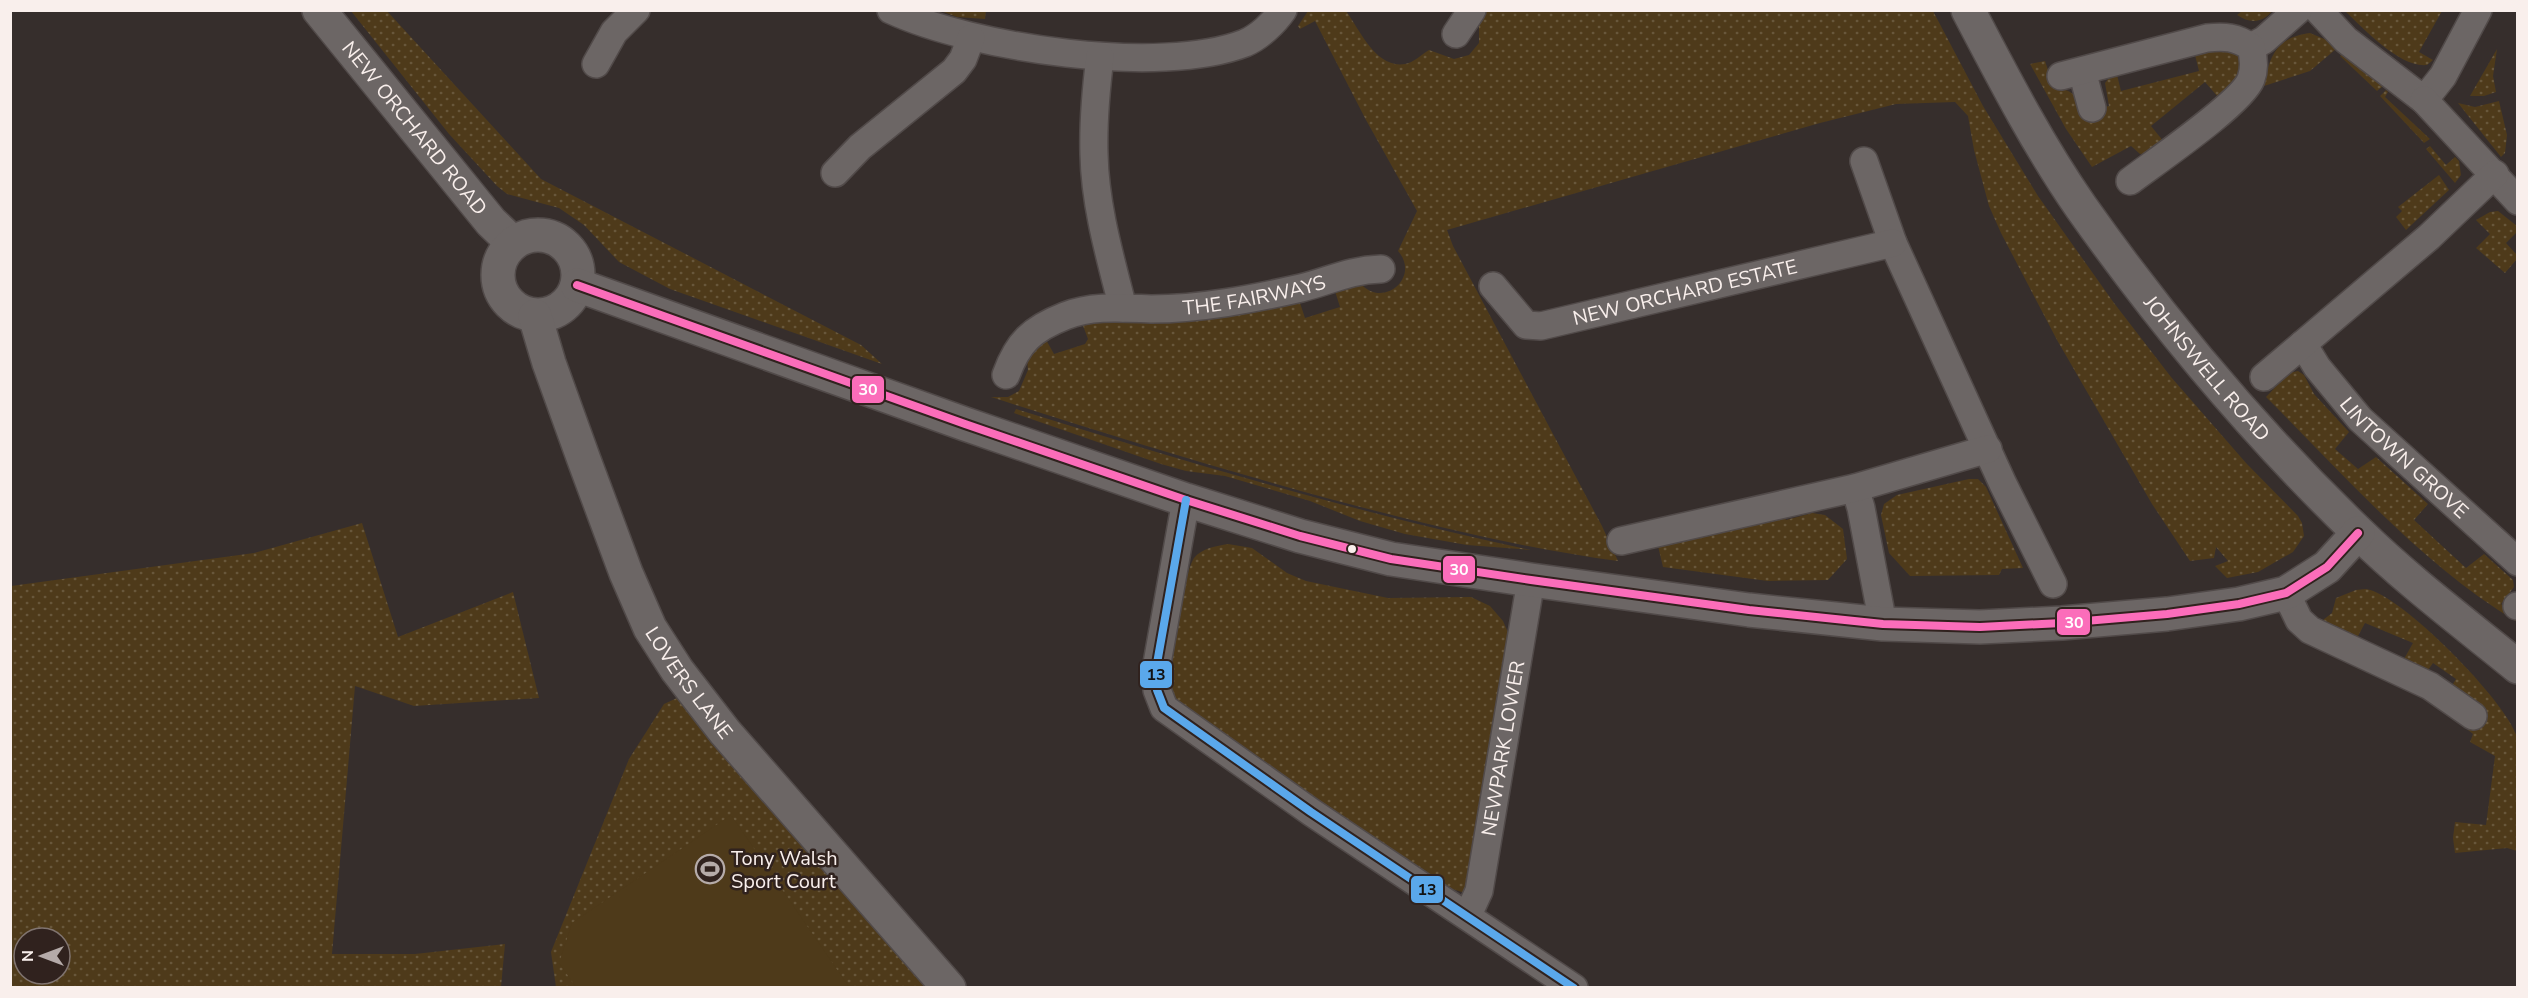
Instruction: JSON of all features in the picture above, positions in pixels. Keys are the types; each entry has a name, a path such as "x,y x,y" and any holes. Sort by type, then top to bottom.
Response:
{"street":[{"name":"NEW ORCHARD ROAD","path":"319,10 491,222 513,243"},
{"path":"596,64 614,32 636,10"},
{"path":"891,10 910,19 971,38 1100,57 1186,57 1209,54 1247,42 1276,20 1283,10"},
{"path":"1456,34 1472,10"},
{"name":"JOHNSWELL ROAD","path":"1968,10 2022,112 2080,206 2178,334 2260,431 2358,533 2517,667"},
{"path":"2251,47 2264,40 2298,10"},
{"path":"2319,10 2346,40 2424,100 2495,174 2517,201"},
{"path":"2424,100 2443,76 2478,10"},
{"path":"2092,108 2072,73 2207,38 2223,36 2239,39 2251,47 2254,60 2251,80 2238,99 2130,181"},
{"path":"835,173 860,147 954,71 963,60 971,38"},
{"path":"1100,57 1095,104 1094,155 1101,220 1123,308"},
{"path":"1864,161 1893,243 2053,584"},
{"path":"2264,377 2429,237 2495,174"},
{"path":"537,234 560,241 576,260 579,272 577,285 567,304 546,315 535,316 523,313 503,296 499,285 499,262 513,243 537,234"},
{"name":"NEW ORCHARD ESTATE","path":"1493,286 1526,325 1541,326 1893,243"},
{"name":"THE FAIRWAYS","path":"1006,375 1013,357 1024,340 1037,329 1074,313 1123,308 1194,307 1303,288 1359,270 1381,269"},
{"path":"577,285 955,420 1186,500 1300,536 1391,559 1531,580 1749,610 1883,624 1980,627 2062,623 2167,614 2239,604 2286,593 2327,567 2358,533"},
{"name":"LOVERS LANE","path":"535,316 549,363 584,460 650,628 677,670 725,732 949,987"},
{"name":"LINTOWN GROVE","path":"2303,344 2317,367 2360,419 2517,562"},
{"path":"1621,541 1855,488 1988,449"},
{"path":"1855,488 1861,508 1883,624"},
{"path":"1186,500 1156,669 1157,690 1164,708 1311,812 1574,987"},
{"name":"NEWPARK LOWER","path":"1468,915 1479,891 1531,580"},
{"path":"2286,593 2299,620 2310,630 2430,686 2473,716"}],"shaded area":[{"path":"351,11 387,11 541,179 861,345 882,364 670,289 619,262 584,225 559,208 507,194 449,134"},
{"path":"941,11 986,11 985,19 957,17"},
{"path":"1308,11 1346,11 1377,54 1395,64 1405,64 1429,50 1454,59 1469,55 1479,43 1479,17 1487,11 1933,11 1983,106 2038,196 2114,303 2171,377 2246,463 2298,516 2302,523 2304,536 2293,552 2258,572 2227,578 2215,566 2228,561 2216,547 2214,558 2190,561 2152,504 2057,340 2001,233 1989,206 1974,150 1968,116 1955,102 1896,104 1820,123 1447,230 1453,246 1602,526 1618,561 1509,542 1330,499 1160,450 991,397 1008,397 1019,391 1028,370 1027,358 1045,338 1054,354 1085,344 1088,339 1082,323 1299,300 1305,318 1340,307 1334,288 1360,283 1369,290 1379,293 1388,292 1402,280 1405,271 1404,261 1398,251 1417,211 1366,120 1315,21 1300,29 1298,26"},
{"path":"2242,11 2272,11 2265,18 2251,21 2237,15"},
{"path":"2345,11 2442,11 2419,52 2433,60 2427,65 2417,64 2394,54"},
{"path":"2310,33 2329,41 2336,49 2310,71 2264,86 2276,50 2290,39"},
{"path":"2215,49 2230,51 2243,61 2238,79 2218,97 2205,82 2151,126 2164,142 2149,153 2140,154 2131,146 2092,167 2066,129 2030,64 2045,61 2054,88 2073,94 2086,112 2109,106 2105,83 2109,78 2117,75 2121,91 2199,71 2195,55"},
{"path":"2497,49 2493,76 2496,92 2484,96 2470,96"},
{"path":"2343,54 2383,86 2377,91 2340,56"},
{"path":"2386,90 2388,92 2385,97 2430,139 2424,143 2380,96"},
{"path":"2499,101 2507,135 2505,153 2501,157 2458,103 2475,107"},
{"path":"2430,146 2446,165 2455,157 2459,161 2461,175 2455,183 2426,149"},
{"path":"2439,175 2449,190 2406,230 2396,217 2402,211 2398,207"},
{"path":"2498,211 2517,226 2517,232 2506,243 2517,255 2517,259 2505,273 2476,248 2490,234 2476,220 2490,212"},
{"path":"2298,371 2304,375 2314,394 2349,432 2335,449 2358,469 2376,457 2428,504 2414,520 2466,568 2484,554 2513,580 2514,587 2501,604 2517,618 2517,622 2482,599 2416,546 2355,488 2266,397 2289,373"},
{"path":"1016,409 1272,486 1401,520 1531,550 1467,545 1405,534 1360,521 1310,501 1225,476 1186,471 1161,464 1014,413"},
{"path":"1978,479 1986,487 2023,568 2002,569 1999,575 1910,576 1889,553 1881,515 1884,504 1897,495"},
{"path":"1812,513 1825,515 1843,529 1847,559 1828,580 1768,581 1663,567 1658,546 1784,515 1786,520"},
{"path":"362,523 398,637 513,592 539,698 414,706 355,686 332,954 415,954 505,944 501,987 11,987 11,586 254,553"},
{"path":"1228,544 1252,548 1287,573 1306,581 1388,598 1471,597 1490,606 1503,621 1511,639 1465,893 1449,888 1194,720 1178,704 1172,691 1172,665 1190,567 1194,558 1201,552"},
{"path":"2366,589 2382,595 2427,629 2474,676 2509,721 2517,737 2518,746 2517,851 2507,848 2455,853 2453,838 2455,822 2486,825 2495,756 2470,742 2473,734 2468,730 2483,712 2451,687 2456,679 2433,663 2426,673 2404,659 2413,643 2365,623 2357,638 2323,620 2332,613 2336,598 2356,590"},
{"path":"677,698 719,739 937,987 556,987 551,952 629,759 664,704"},
{"name":"Tony Walsh Sport Court","path":"731,815 849,987 576,987 559,963 572,923"}],"transit line":[{"name":"30","path":"577,285 965,424 1186,500 1300,536 1391,559 1531,580 1749,610 1883,624 1980,627 2062,623 2167,614 2239,604 2286,593 2327,567 2358,533"},
{"name":"13","path":"1186,500 1156,669 1157,690 1164,708 1311,812 1574,988"}],"place":[{"name":"Tony Walsh Sport Court","path":"710,869"}]}
